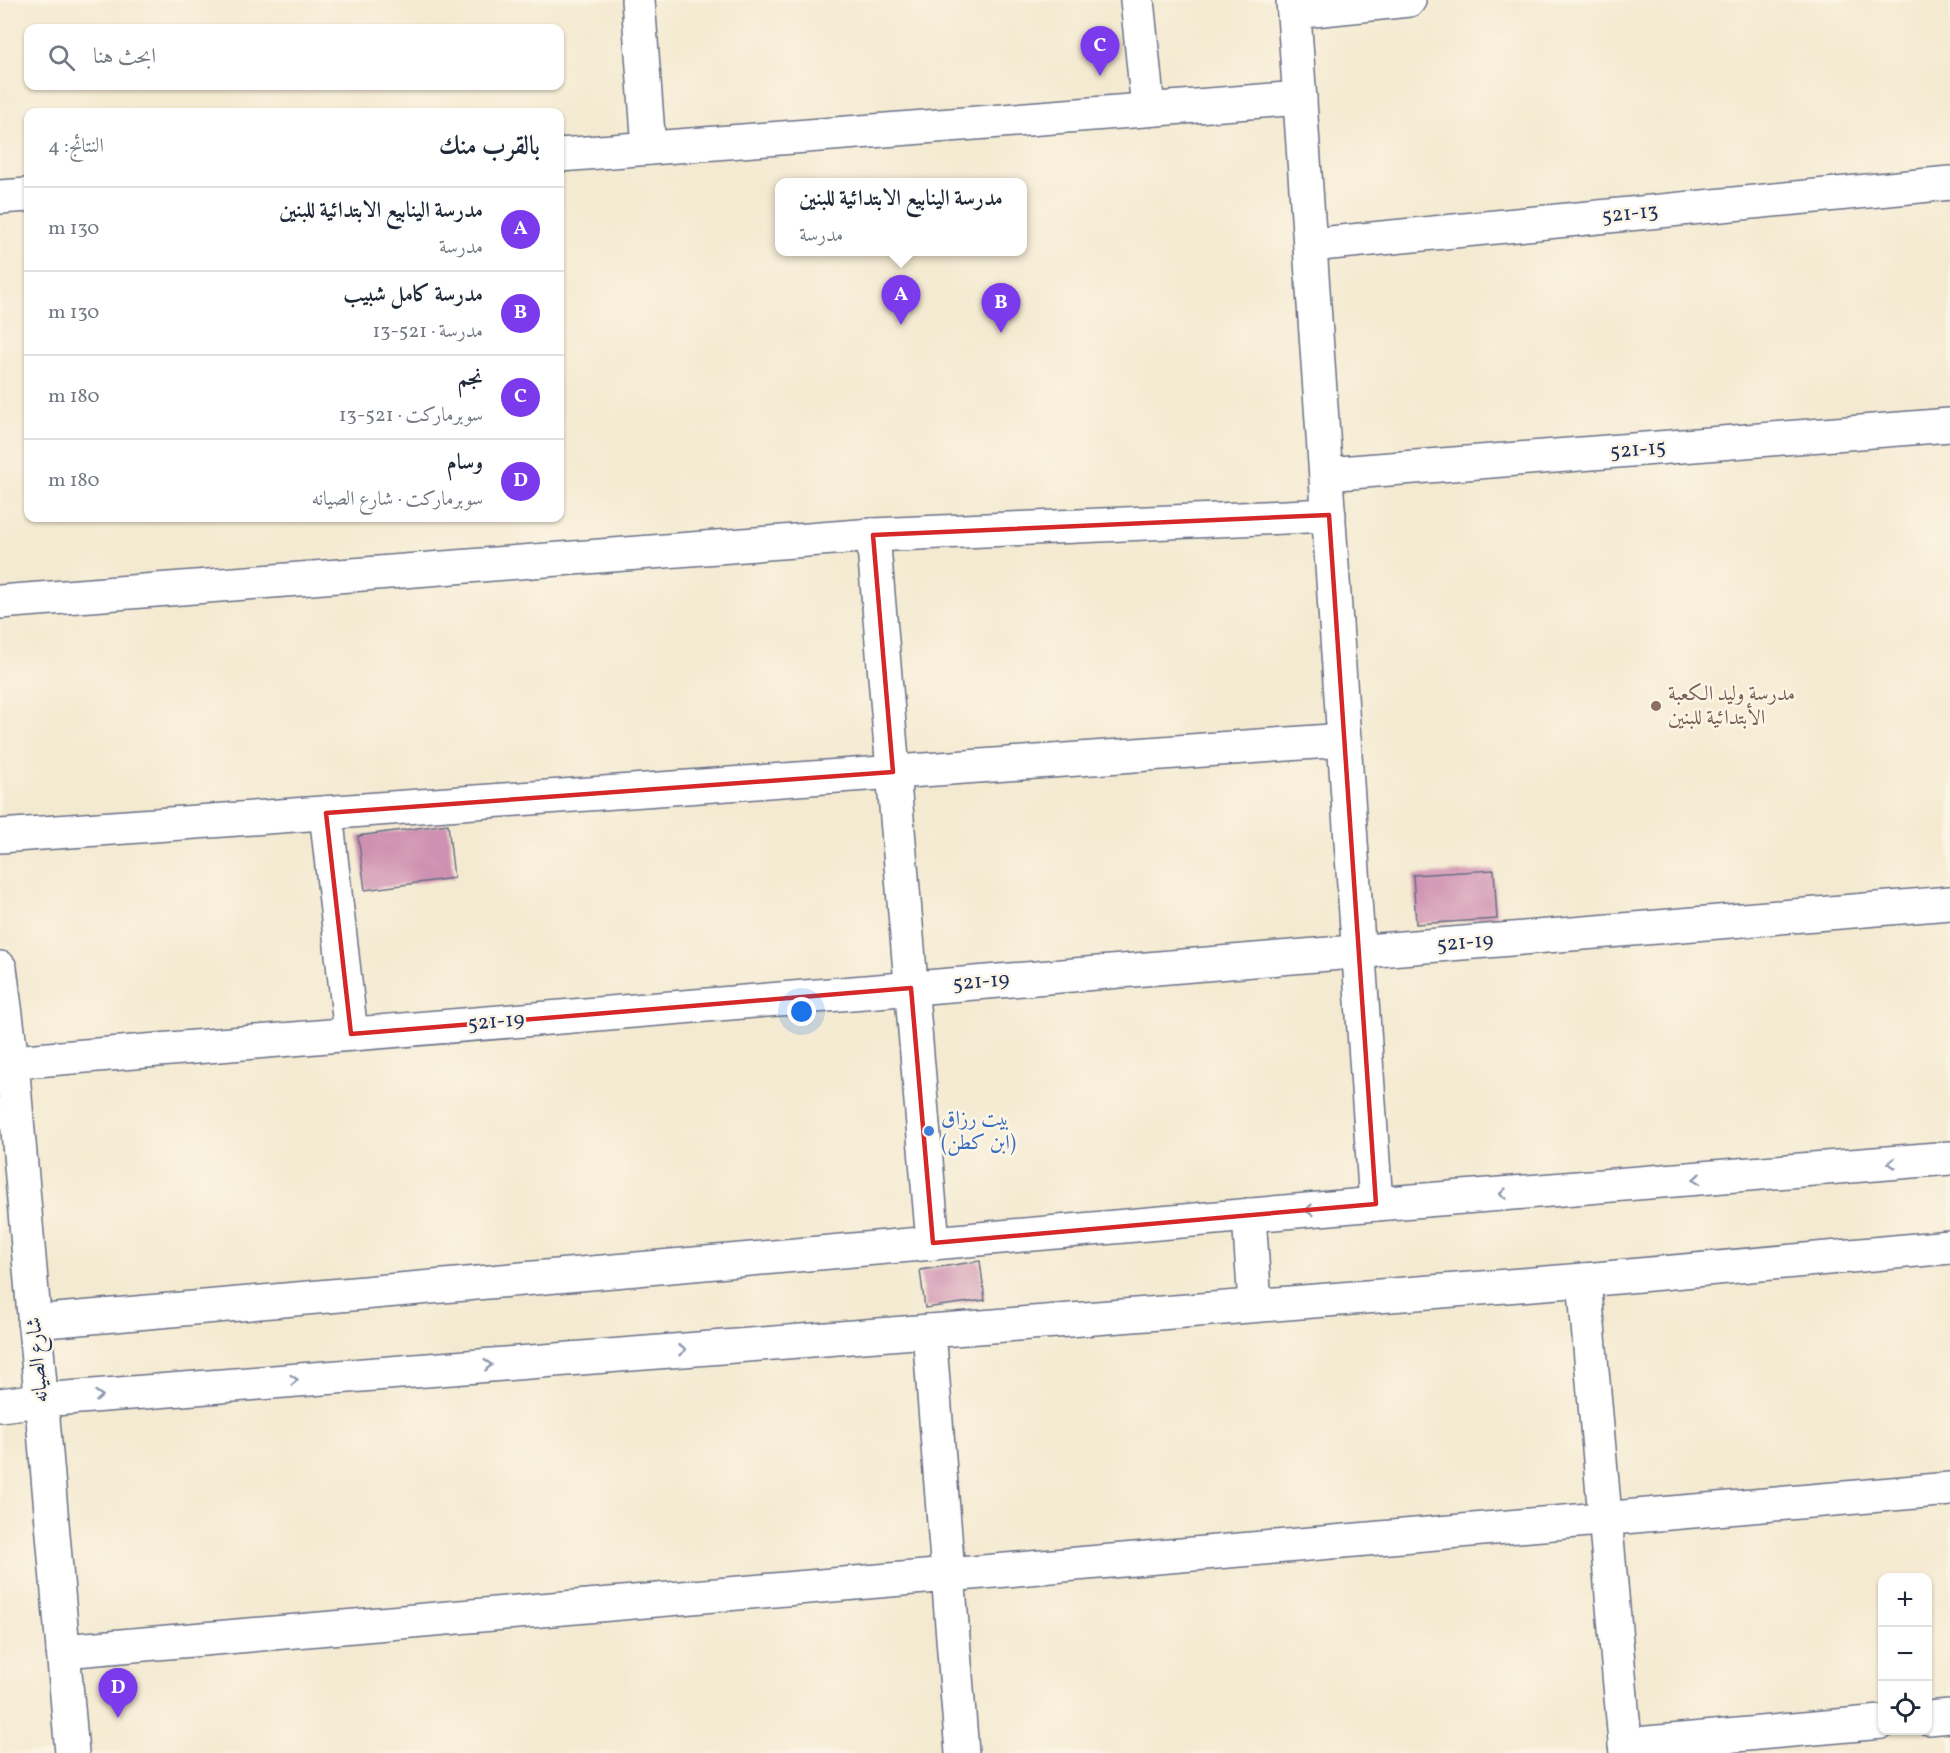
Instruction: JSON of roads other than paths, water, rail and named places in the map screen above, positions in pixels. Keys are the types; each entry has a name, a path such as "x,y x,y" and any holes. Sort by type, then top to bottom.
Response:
{"street":[{"path":"638,0 649,148"},
{"path":"1137,0 1148,110"},
{"path":"1376,1204 1294,6 1408,0"},
{"path":"564,155 1300,98"},
{"name":"521-13","path":"1310,245 1950,183"},
{"path":"0,197 24,195"},
{"name":"521-15","path":"1326,474 1950,425"},
{"path":"0,602 873,536 1329,515"},
{"path":"873,536 933,1243"},
{"path":"0,836 1344,740"},
{"path":"326,813 351,1034"},
{"name":"521-19","path":"12,1062 1950,903"},
{"name":"شارع الصيانه","path":"0,968 12,1062 10,1156 34,1322 72,1753"},
{"path":"34,1322 1376,1204 1950,1158"},
{"path":"1249,1215 1256,1305"},
{"path":"0,1405 1584,1280 1950,1247"},
{"path":"1584,1280 1625,1749 1878,1722"},
{"path":"929,1331 962,1753"},
{"path":"63,1651 1950,1489"},
{"path":"1932,1718 1950,1716"}],"place":[{"name":"نجم","path":"1100,76"},
{"name":"مدرسة الينابيع الابتدائية للبنين","path":"901,325"},
{"name":"مدرسة كامل شبيب","path":"1001,333"},
{"name":"مدرسة وليد الكعبة الأبتدائية للبنين","path":"1656,706"},
{"name":"بيت رزاق (ابن كطن)","path":"929,1131"},
{"name":"وسام","path":"118,1718"}]}
